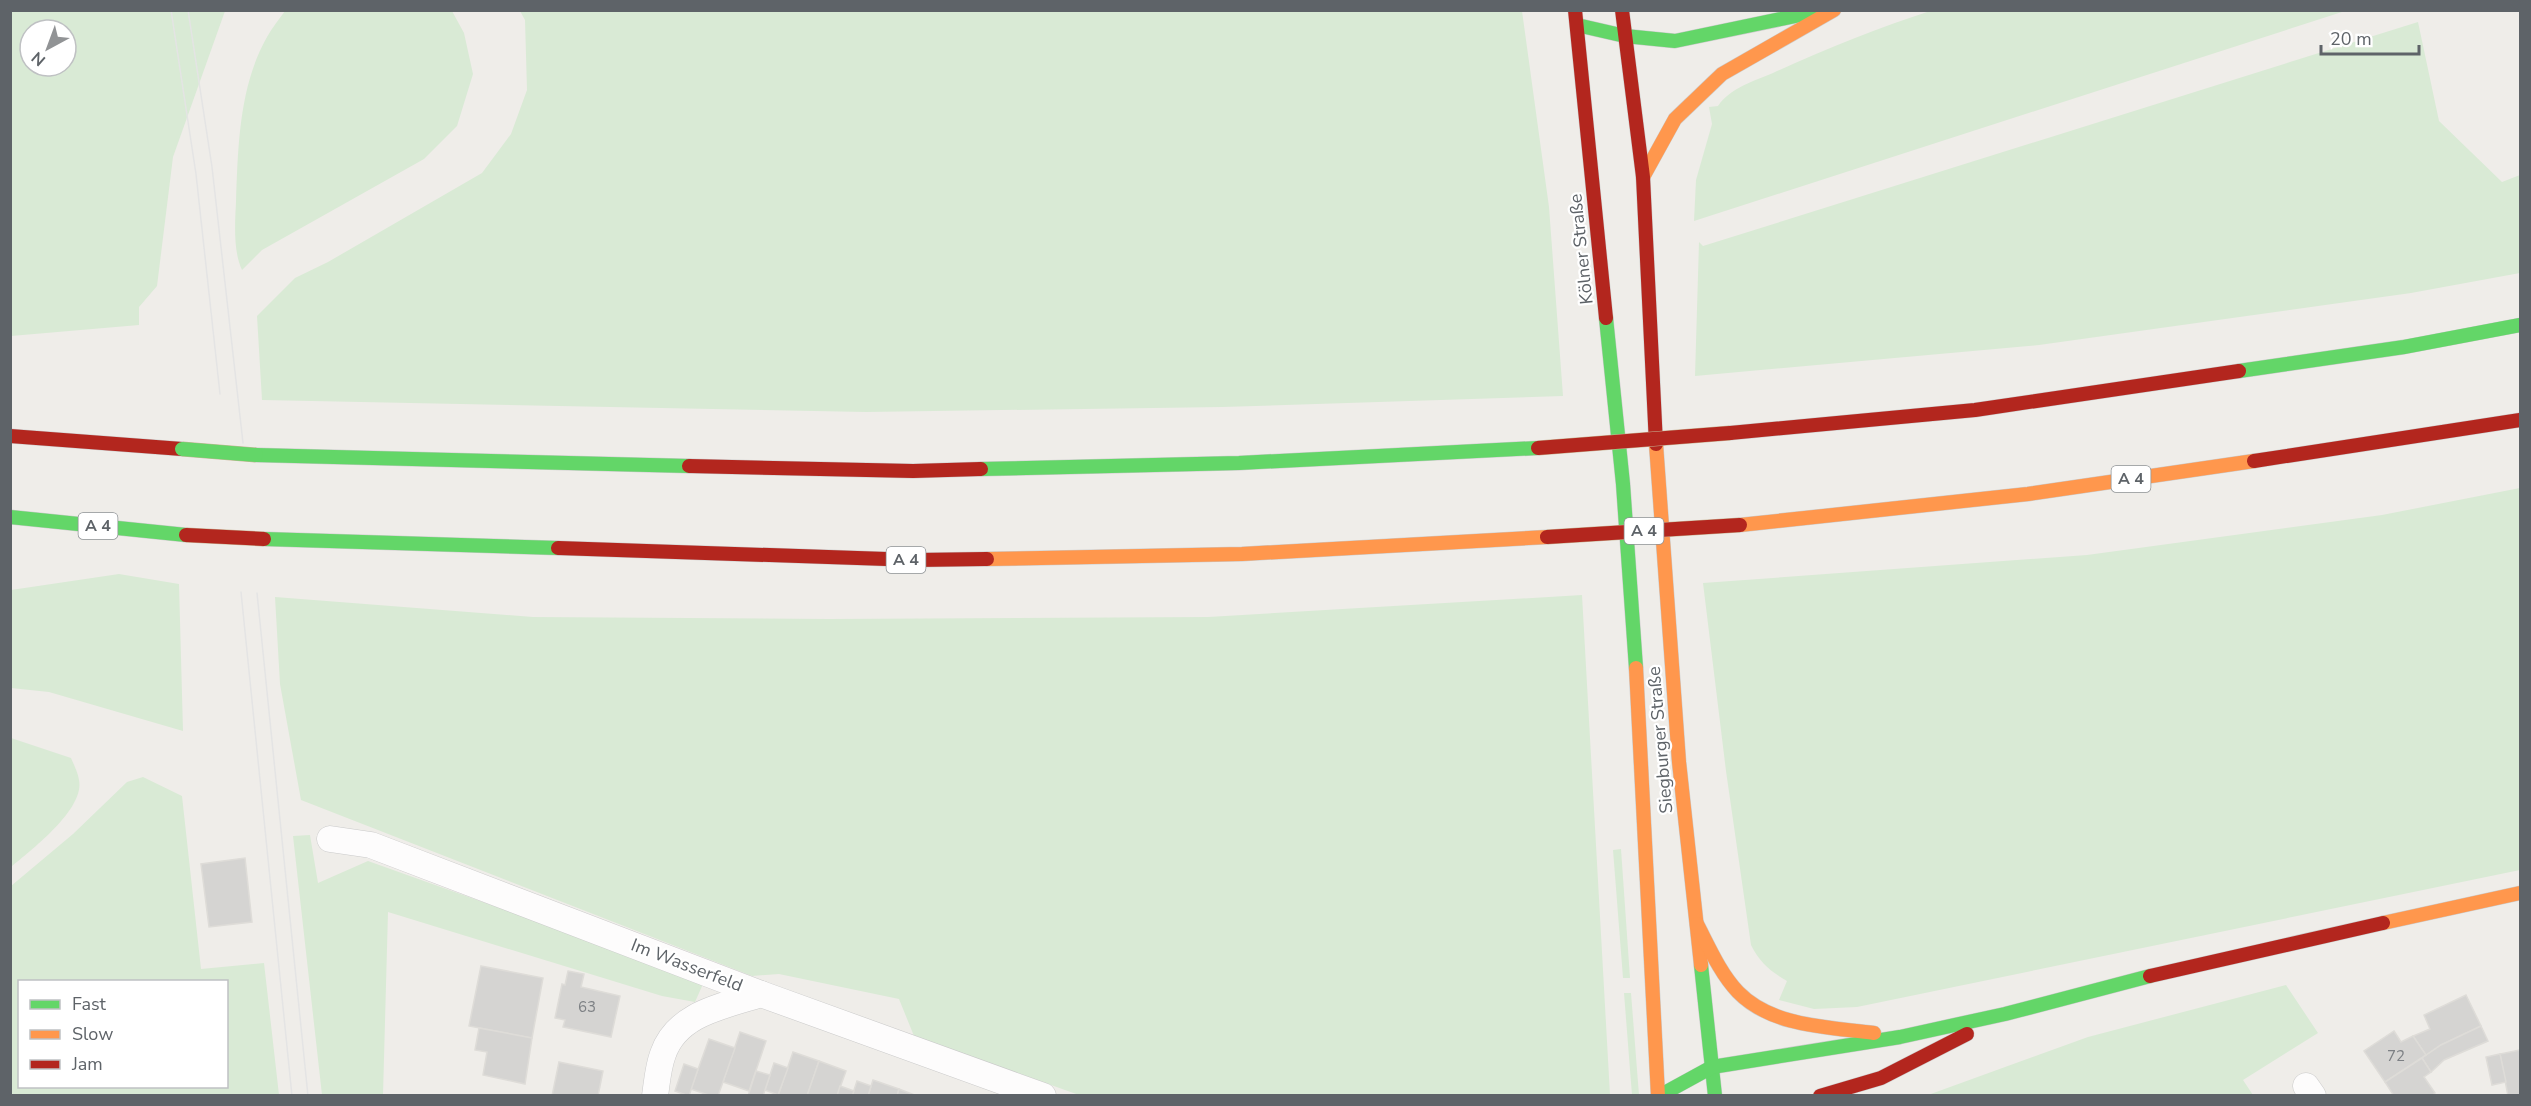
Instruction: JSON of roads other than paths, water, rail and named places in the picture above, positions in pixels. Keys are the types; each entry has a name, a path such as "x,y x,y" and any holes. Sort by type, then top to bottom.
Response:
{"main road":[{"name":"Kölner Straße","path":"1575,10 1623,484"},
{"path":"1622,10 1643,177"},
{"path":"1577,25 1625,36 1675,41 1821,10"},
{"path":"1643,177 1675,119 1722,74 1834,10"},
{"path":"1577,25 1594,15"},
{"name":"Siegburger Straße","path":"1643,177 1652,380 1679,762 1715,1095"},
{"path":"10,436 256,454 913,471 1239,463 1538,448 1975,410 2404,347 2520,325"},
{"name":"A 4","path":"10,516 186,535 264,539 916,560 1242,554 1740,525 2028,494 2434,435 2520,420"},
{"name":"Siegburger Straße","path":"1623,484 1659,1095"},
{"path":"1659,1095 1712,1067 1900,1037 2005,1014 2188,966 2520,893"},
{"path":"1697,924 1719,964 1738,992 1763,1010 1798,1021 1900,1037"},
{"path":"1858,1095 1881,1078 2005,1014"},
{"path":"1820,1095 1881,1078"}],"street":[{"name":"Im Wasserfeld","path":"330,839 371,845 761,994 1044,1095"},
{"path":"655,1095 663,1053 682,1024 704,1012 761,994"}],"tram line":[{"path":"171,10 196,174 220,394"},
{"path":"188,10 212,167 243,443"},
{"path":"241,592 292,1096"},
{"path":"257,593 308,1096"}]}
